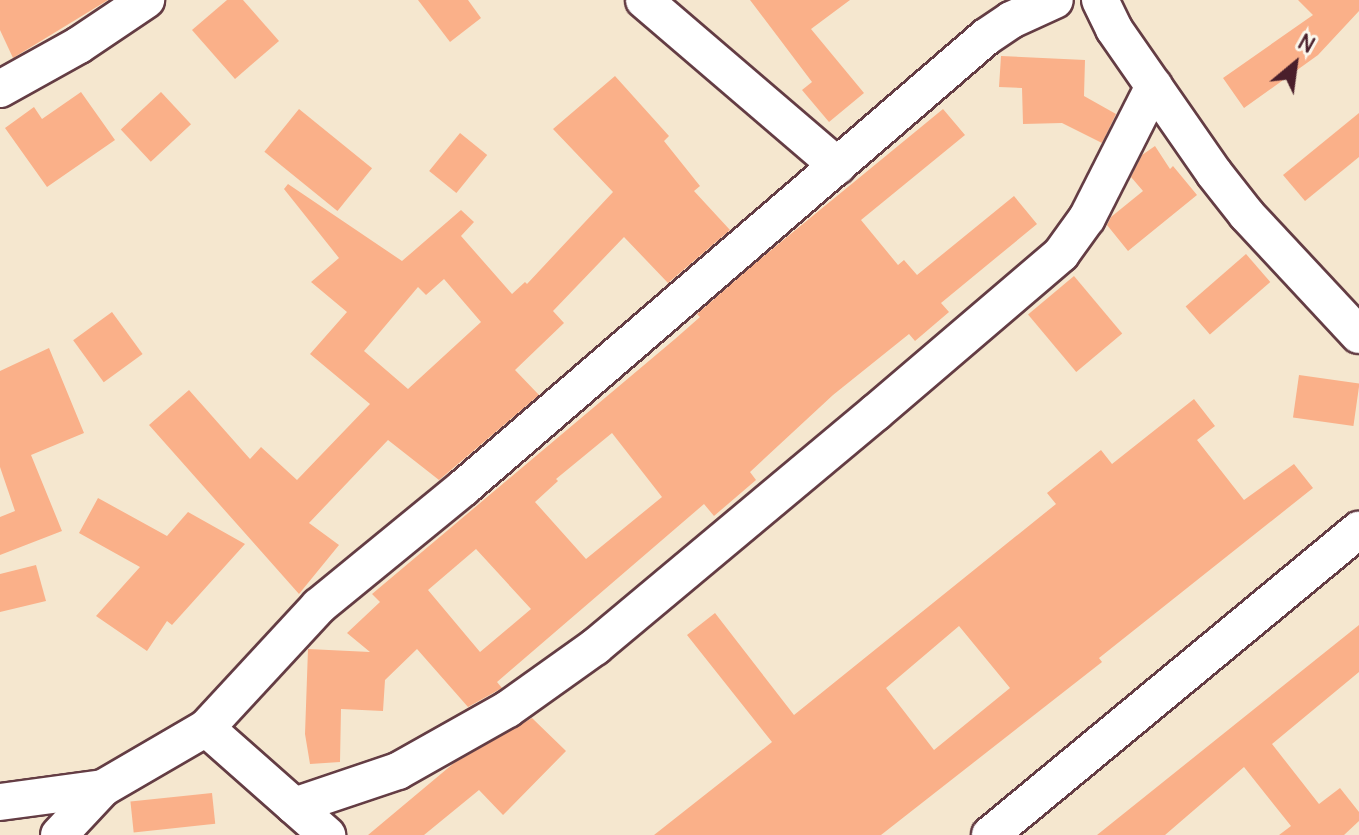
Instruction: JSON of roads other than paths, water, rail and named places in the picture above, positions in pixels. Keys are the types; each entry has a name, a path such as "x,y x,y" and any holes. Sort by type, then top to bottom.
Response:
{"street":[{"path":"0,89 79,45 146,0"},
{"path":"644,0 838,166"},
{"path":"59,835 103,788 206,728 319,606 463,488 986,37 1011,20 1055,0"},
{"path":"1100,0 1114,29 1247,215 1359,335"},
{"path":"294,806 398,771 508,709 595,647 875,413 1061,254 1087,218 1154,86"},
{"path":"990,835 1359,530"},
{"path":"206,728 327,835"},
{"path":"0,802 103,788"}]}
